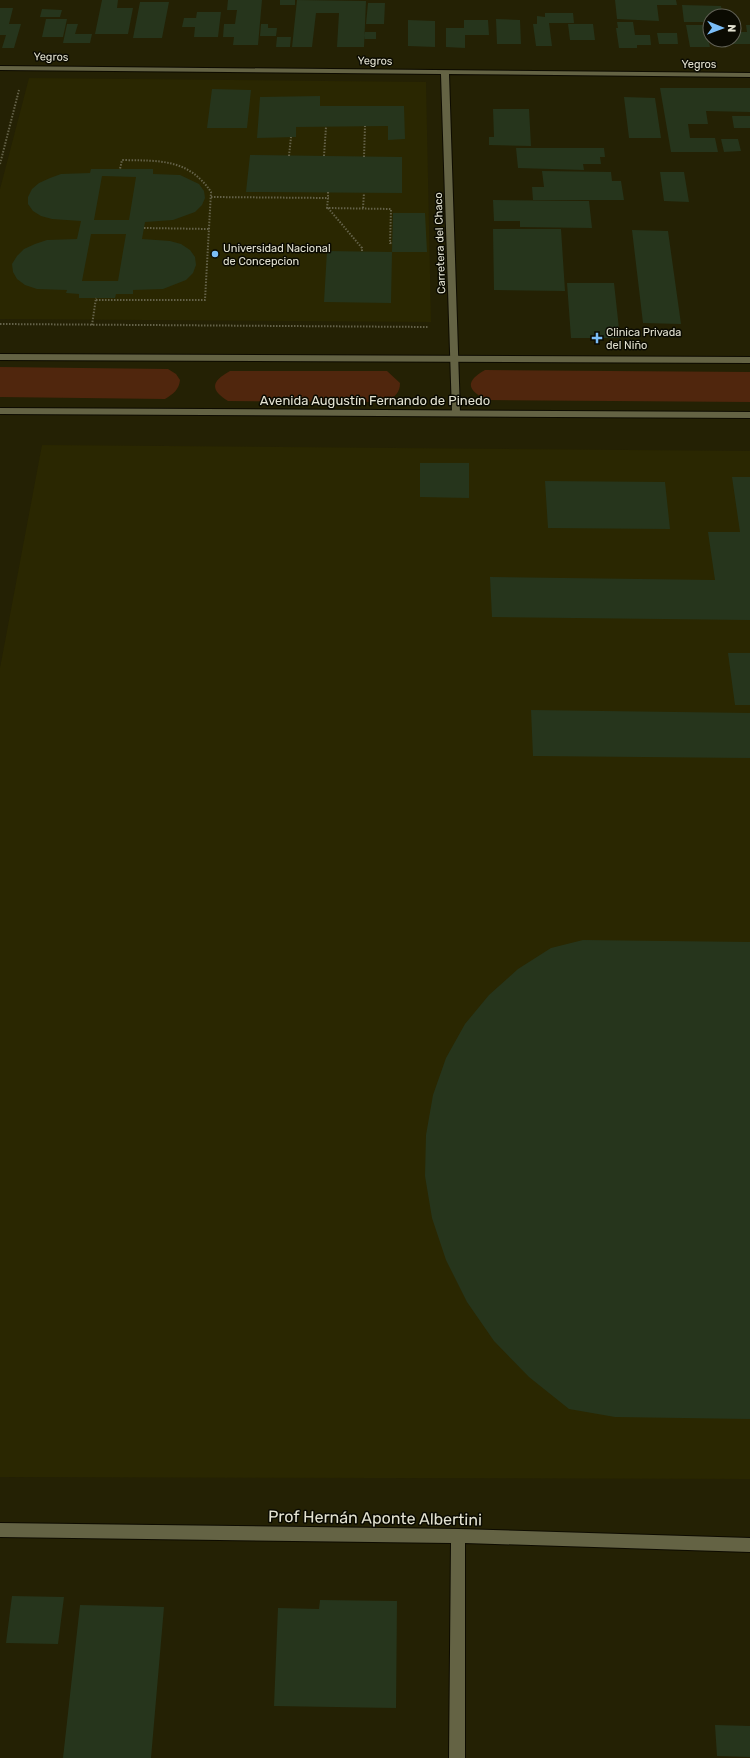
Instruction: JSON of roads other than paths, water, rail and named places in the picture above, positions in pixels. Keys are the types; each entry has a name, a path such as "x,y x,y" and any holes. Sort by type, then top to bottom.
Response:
{"street":[{"name":"Yegros","path":"0,68 750,75"},
{"name":"Carretera del Chaco","path":"445,73 456,413"},
{"path":"0,356 750,360"},
{"name":"Avenida Augustín Fernando de Pinedo","path":"0,411 750,415"},
{"name":"Prof Hernán Aponte Albertini","path":"0,1530 458,1536 750,1545"},
{"path":"457,1758 458,1536"}],"place":[{"name":"Universidad Nacional de Concepcion","path":"215,254"},
{"name":"Clinica Privada del Niño","path":"597,338"}]}
